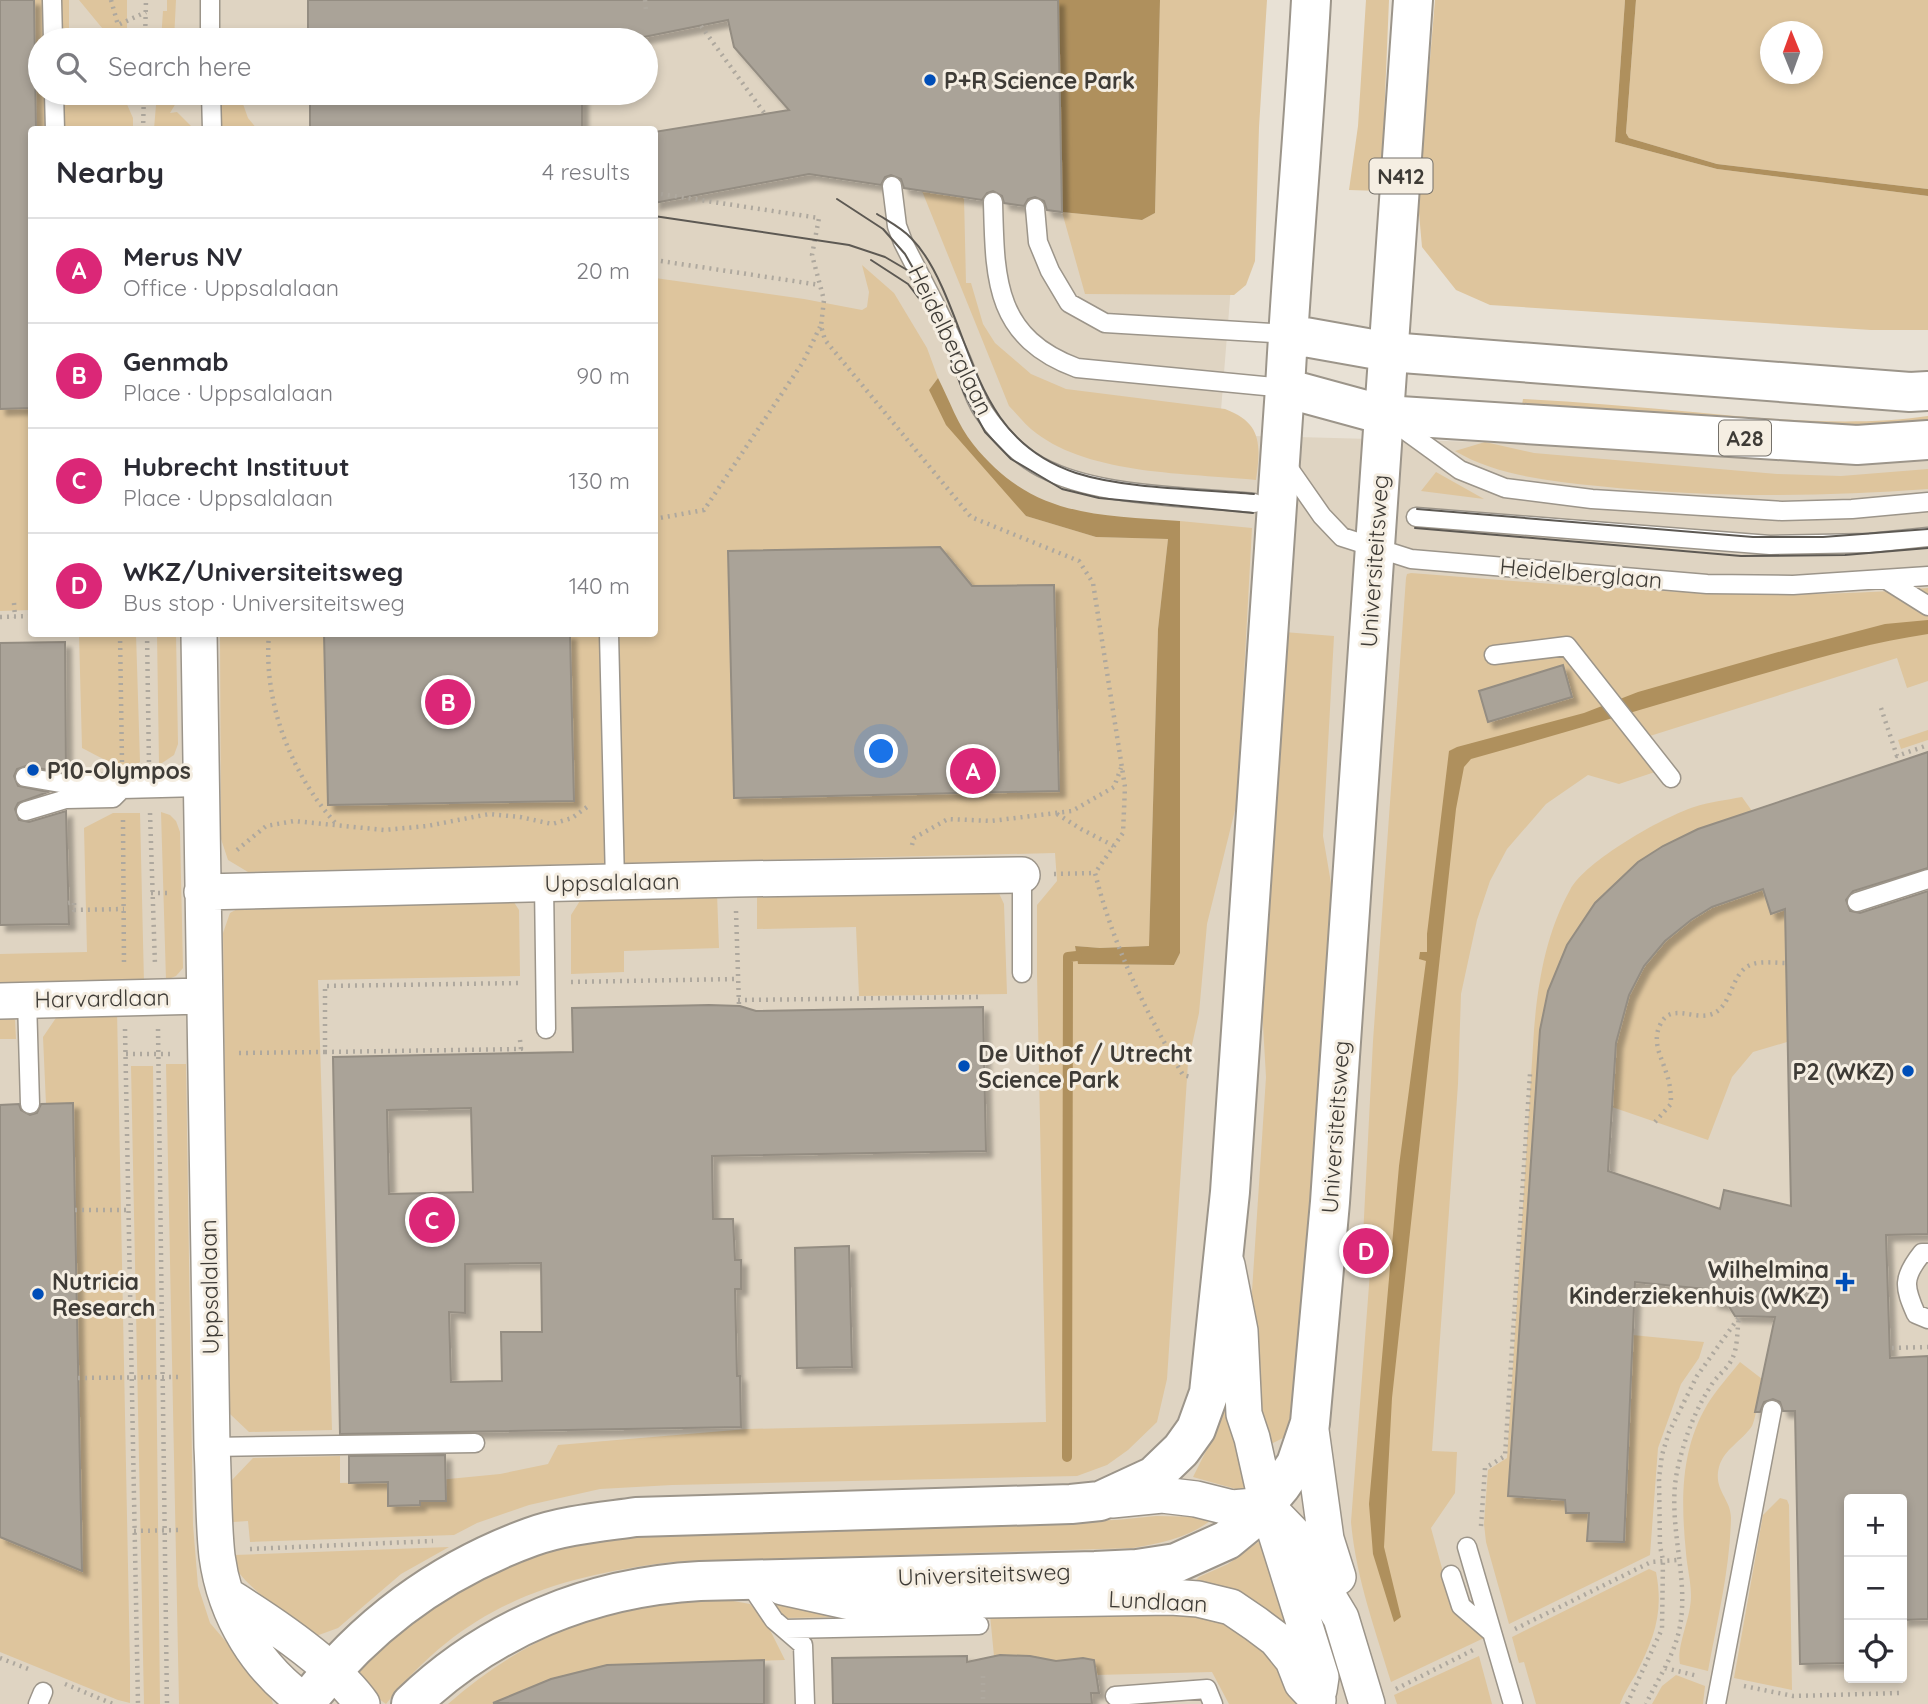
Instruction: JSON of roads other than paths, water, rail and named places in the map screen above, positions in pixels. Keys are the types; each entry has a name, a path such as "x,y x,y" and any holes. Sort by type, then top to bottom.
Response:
{"main road":[{"path":"306,1704 330,1671 403,1604 466,1564 533,1537 583,1524 636,1517 1100,1501 1154,1476 1181,1450 1196,1429 1209,1393 1224,1251 1311,0"},
{"name":"Universiteitsweg","path":"411,1704 459,1662 504,1634 558,1609 618,1592 669,1583 1109,1570 1176,1563 1227,1541 1267,1504 1296,1464 1310,1423 1331,1188 1413,0"},
{"path":"1288,334 1389,352 1910,392 1928,391"},
{"path":"1284,388 1384,415"},
{"name":"A28","path":"1384,415 1857,445 1928,440"}],"street":[{"name":"Uppsalalaan","path":"199,637 210,1376 217,1554 221,1579 243,1636 256,1656 306,1704"},
{"name":"Uppsalalaan","path":"202,892 1022,875"},
{"name":"Harvardlaan","path":"13,1000 204,996"},
{"name":"Lundlaan","path":"1224,1251 1240,1331 1244,1414 1267,1504 1321,1677 1318,1702"},
{"name":"Lundlaan","path":"1310,1423 1326,1539 1341,1586 1340,1618"},
{"path":"1100,1501 1162,1495 1196,1499 1233,1508 1267,1504"},
{"name":"Lundlaan","path":"1267,1504 1309,1550 1323,1588 1340,1618 1367,1704"},
{"name":"Lundlaan","path":"747,1580 850,1602 1171,1597 1198,1599 1231,1607 1276,1639 1293,1660 1302,1683 1318,1702"},
{"path":"228,1596 274,1625 330,1671 362,1704"}],"lane":[{"path":"52,0 53,28"},
{"path":"210,0 210,28"},
{"path":"54,105 55,126"},
{"path":"211,105 212,126"},
{"name":"Heidelberglaan","path":"892,187 897,226 903,243 960,357 981,408 998,432 1029,459 1049,471 1086,484 1118,490 1254,503"},
{"path":"993,202 995,264 1003,299 1013,322 1035,347 1056,360 1077,368 1284,388"},
{"path":"1035,208 1038,242 1050,271 1069,303 1105,323 1288,334"},
{"path":"1384,415 1460,470 1505,488 1592,499 1782,511 1853,509 1928,502"},
{"name":"Heidelberglaan","path":"1279,454 1322,516 1342,537 1411,559 1707,584 1793,586 1928,576"},
{"name":"Heidelberglaan","path":"1416,517 1770,545 1870,543 1928,537"},
{"path":"1885,579 1928,607"},
{"path":"609,637 615,882"},
{"path":"1494,655 1567,646 1671,778"},
{"path":"25,777 66,784 112,783 122,789 200,787"},
{"path":"26,811 66,799 113,798 122,789"},
{"path":"1022,875 1022,973"},
{"path":"1857,902 1928,878"},
{"path":"544,884 546,1029"},
{"path":"13,1000 30,1104"},
{"path":"1928,1253 1922,1254 1910,1268 1905,1289 1916,1314 1928,1319"},
{"path":"1716,1704 1772,1410"},
{"path":"212,1447 475,1443"},
{"path":"1467,1547 1513,1704"},
{"path":"1451,1574 1461,1606 1490,1631"},
{"path":"747,1580 774,1620 803,1645 805,1704"},
{"path":"785,1629 979,1625"},
{"path":"1115,1696 1207,1689 1213,1704"}],"waterway":[{"path":"1067,1457 1068,957 1077,956"}],"tram line":[{"path":"837,199 883,229 905,254 918,277 964,393 985,432 1011,459 1062,489 1099,498 1253,513"},
{"path":"877,214 907,234 929,261 988,397 1021,442 1046,459 1076,473 1096,478 1140,485 1254,494"},
{"path":"658,217 849,245 885,257 914,274"},
{"path":"871,260 908,284 921,301"},
{"path":"1417,509 1753,537 1823,537 1928,529"},
{"path":"1415,528 1741,556 1845,555 1928,548"}],"place":[{"name":"P+R Science Park","path":"930,80"},
{"name":"Genmab","path":"448,702"},
{"name":"P10-Olympos","path":"33,770"},
{"name":"Merus NV","path":"973,771"},
{"name":"De Uithof / Utrecht Science Park","path":"964,1066"},
{"name":"P2 (WKZ)","path":"1908,1071"},
{"name":"Hubrecht Instituut","path":"432,1220"},
{"name":"WKZ/Universiteitsweg","path":"1366,1251"},
{"name":"Wilhelmina Kinderziekenhuis (WKZ)","path":"1845,1282"},
{"name":"Nutricia Research","path":"38,1294"}]}
